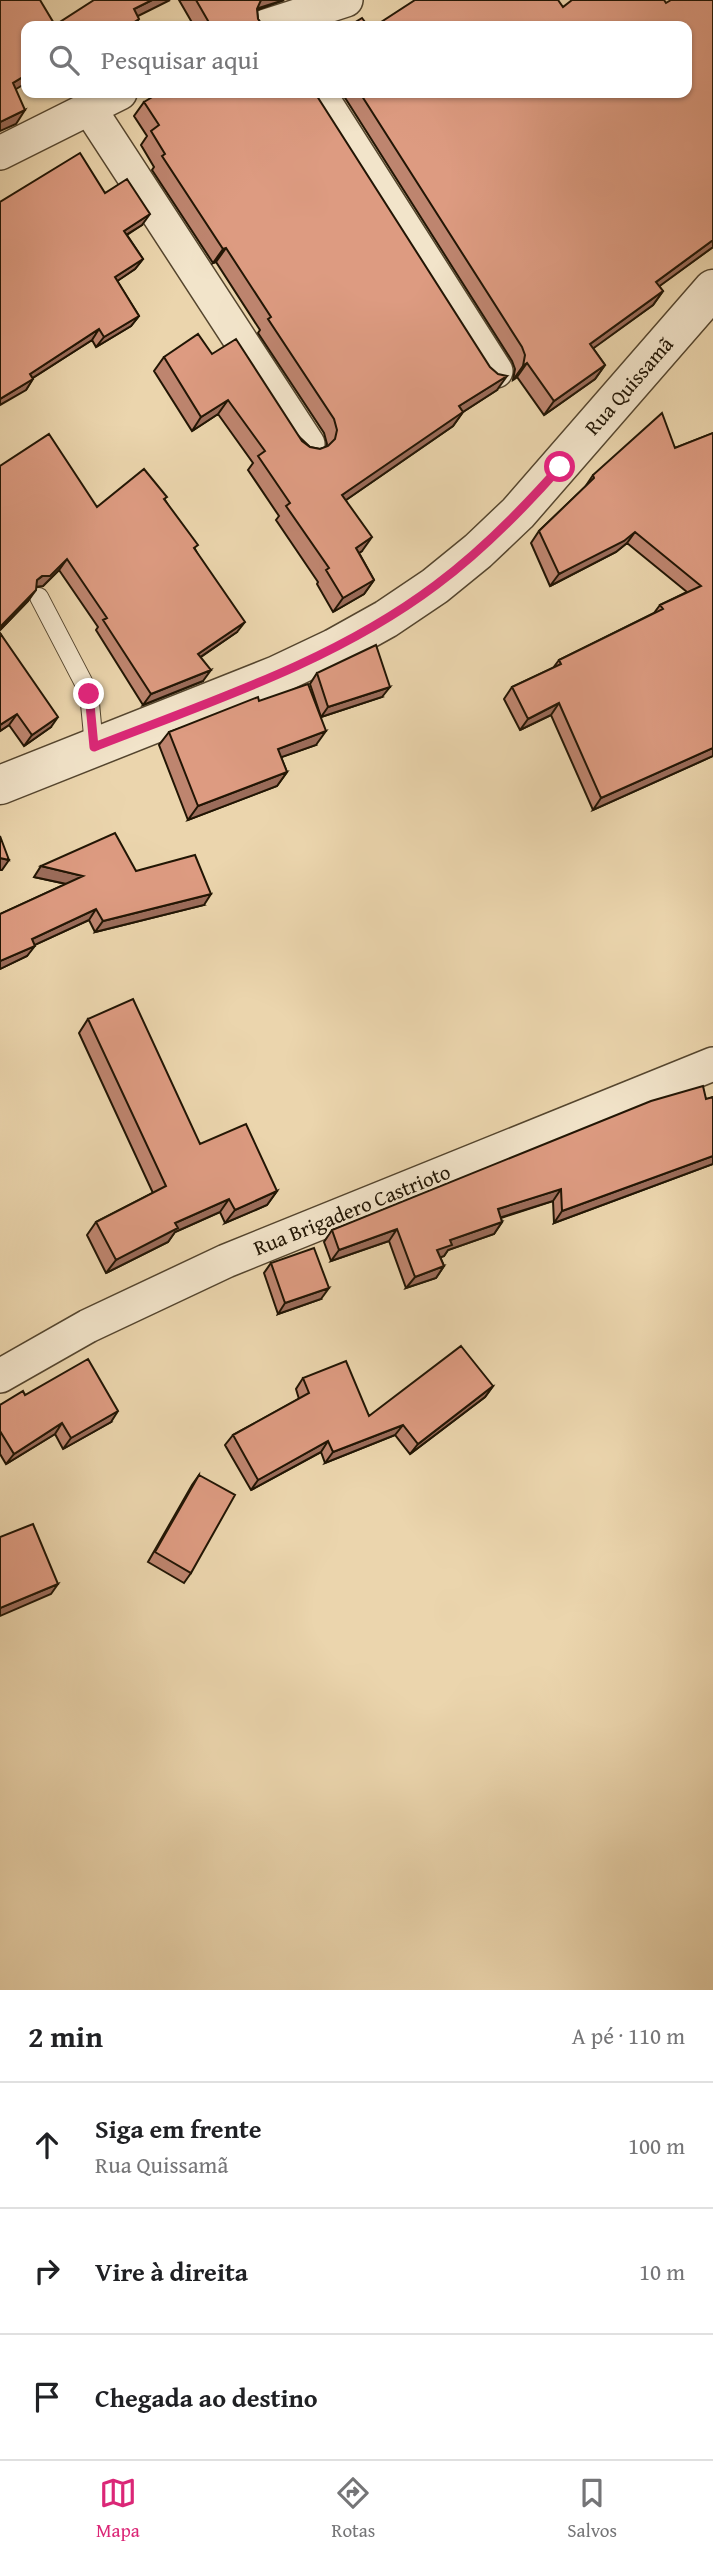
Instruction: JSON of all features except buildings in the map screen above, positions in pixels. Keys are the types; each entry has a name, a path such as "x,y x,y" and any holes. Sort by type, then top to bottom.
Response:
{"street":[{"path":"285,21 346,0"},
{"path":"0,153 110,98"},
{"path":"323,98 496,371"},
{"path":"89,108 308,444"},
{"name":"Rua Quissamã","path":"0,785 226,696 322,654 386,619 435,586 478,551 518,513 713,289"},
{"name":"Rua Brigadero Castrioto","path":"0,1376 88,1326 226,1261 713,1064"}],"lane":[{"path":"39,597 89,694 94,747"}],"route":[{"path":"89,694 94,747 277,675 334,648 386,619 435,586 478,551 518,513 560,467"}]}
